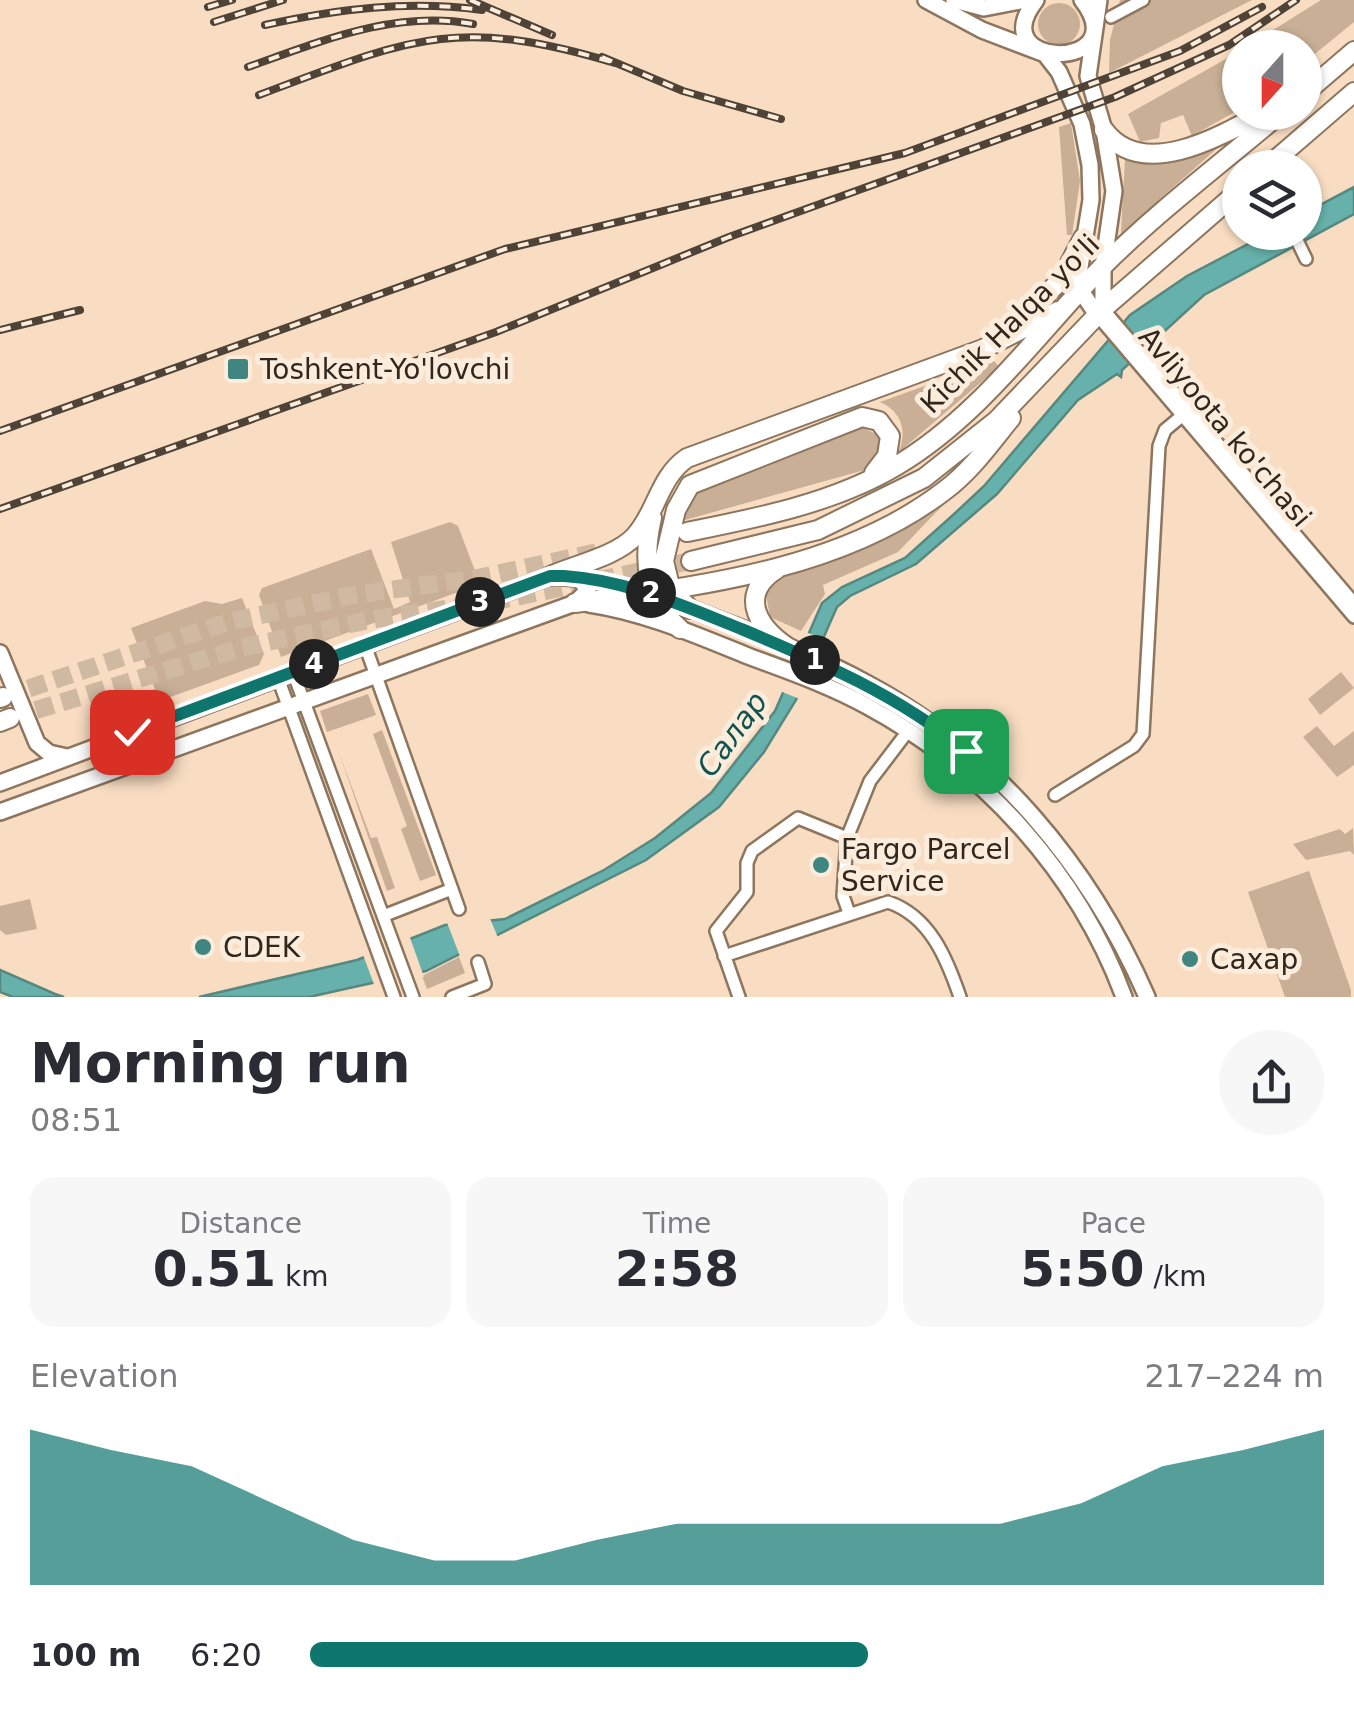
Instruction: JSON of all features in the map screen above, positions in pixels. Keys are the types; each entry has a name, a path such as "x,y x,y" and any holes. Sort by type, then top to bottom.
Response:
{"highway":[{"path":"1322,77 1354,51"},
{"path":"1322,85 1335,90 1338,100 1333,110"},
{"path":"1287,150 1354,92"},
{"path":"1104,130 1117,144 1136,154 1161,153 1228,130"},
{"name":"Kichik Halqa yo'li","path":"687,532 794,507 862,483 919,451 994,385 1103,267 1261,130"},
{"name":"Kichik Halqa yo'li","path":"691,561 807,534 878,504 934,472 1014,404 1100,312 1222,206"},
{"path":"983,348 1056,287 1083,238"},
{"path":"550,576 630,540 656,504 673,469 700,452 983,348 1068,306"},
{"path":"574,603 736,578 883,528 945,490 980,458 1070,343"},
{"path":"994,385 1011,386 1014,404"},
{"path":"661,592 666,544 681,498 696,480 862,417 882,424 891,440 883,464 862,483"},
{"path":"656,504 647,548 661,592 680,629"},
{"path":"794,651 761,624 754,600 769,574 802,558"},
{"path":"661,592 690,609"}],"main road":[{"path":"926,0 982,30 1056,57 1078,51 1091,33 1099,0"},
{"path":"954,0 994,8 1026,0"},
{"path":"1036,0 1029,10 1026,30 1067,87 1086,137 1092,186 1083,238 1081,291 1100,312"},
{"path":"1082,0 1089,10 1091,33 1088,76 1104,130 1114,191 1100,312"},
{"path":"1,782 550,576 578,577 661,592"},
{"path":"0,812 574,603 588,590 578,577"},
{"path":"574,603 615,609 680,629 810,680 868,706 908,731 991,796 1049,860 1095,930 1124,997"},
{"path":"690,609 872,686 926,720 1020,802 1099,901 1147,997"},
{"path":"0,653 37,743 49,753 67,757"}],"street":[{"path":"1111,18 1143,0"},
{"path":"1302,250 1306,259"},
{"name":"Avliyoota ko'chasi","path":"1100,312 1292,538 1354,618"},
{"path":"1055,795 1134,746 1143,734 1160,446 1165,430 1186,413"},
{"name":"Avliyoota ko'chasi","path":"1292,538 1354,603"},
{"path":"365,646 459,909"},
{"path":"285,675 413,997"},
{"path":"296,704 394,997"},
{"path":"848,913 843,896 847,838 870,781 908,731"},
{"path":"738,997 716,928 748,892 752,850 798,818 847,838"},
{"path":"383,916 452,889"},
{"path":"724,956 881,902 901,908 940,946 960,997"},
{"path":"452,997 486,984 478,962"}],"shaded area":[{"path":"1120,0 1252,0 1109,73 1110,40"},
{"path":"1321,0 1354,0 1354,22 1322,48 1322,30 1273,30"},
{"path":"1059,3 1074,9 1080,24 1074,39 1059,45 1044,39 1038,24 1044,9"},
{"path":"1222,61 1222,119 1192,136 1183,115 1161,123 1159,138 1140,142 1128,114"},
{"path":"1071,123 1080,181 1072,235 1067,235 1059,127"},
{"path":"1230,137 1121,233 1125,158 1136,160"},
{"path":"994,361 999,367 899,452 901,422 880,402"},
{"path":"863,428 883,437 883,446 872,468 685,520 689,498 710,482 751,464"},
{"path":"943,505 898,552 823,585 825,594 801,631 770,617 765,588 779,576 892,536"},
{"path":"450,522 458,526 480,584 281,657 259,595 262,588 371,549 394,609 410,602 391,542"},
{"path":"242,598 264,654 259,665 107,720 103,708 155,689 131,628 205,601 222,604"},
{"path":"1341,672 1354,688 1320,715 1308,699"},
{"path":"368,694 376,715 327,732 320,711"},
{"path":"1317,726 1334,746 1354,731 1354,765 1337,777 1303,737"},
{"path":"382,730 436,875 420,881 401,829 407,826 373,734"},
{"path":"339,753 371,838 377,837 395,888 387,891"},
{"path":"1353,828 1354,855 1350,851 1306,860 1293,844 1340,829 1345,834"},
{"path":"1309,871 1351,997 1285,997 1248,892"},
{"path":"30,899 37,929 6,935 0,930 0,906"},
{"path":"459,957 465,973 427,989 422,976"}],"water":[{"name":"Салар","path":"1354,187 1354,214 1322,231 1322,204"},
{"name":"Салар","path":"1237,250 1287,250 1204,295 1122,370 1121,377 1117,374 1078,400 997,494 916,564 850,596 837,607 796,700 764,752 719,807 646,860 426,971 309,997 199,997 357,960 445,925 505,919 604,870 655,838 711,793 775,711 822,603 842,587 905,558 953,515 984,486 1130,315 1187,276"},
{"path":"0,970 64,997 13,997 0,992"}],"pier":[{"path":"803,631 826,640 802,700 780,691"},
{"path":"489,916 499,940 461,959 446,920"},
{"path":"408,932 424,977 375,987 362,952"}],"tunnel":[{"path":"3,697 228,622 354,595 478,578 598,552"},
{"path":"491,602 691,561"},
{"path":"10,718 240,648 369,620 460,607"}],"railway":[{"path":"208,7 232,0"},
{"path":"214,22 283,0"},
{"path":"470,0 552,35"},
{"path":"0,509 496,332 729,237 1115,97 1229,45 1296,0"},
{"path":"0,431 505,249 905,153 1180,51 1262,7"},
{"path":"265,25 373,8 482,10"},
{"path":"248,67 359,30 415,21 473,24"},
{"path":"259,95 355,60 433,40 513,40 615,63"},
{"path":"602,57 683,91 781,119"},
{"path":"0,330 80,310"}],"place":[{"name":"Toshkent-Yo'lovchi","path":"238,369"},
{"name":"Fargo Parcel Service","path":"821,865"},
{"name":"CDEK","path":"203,947"},
{"name":"Сахар","path":"1190,959"}],"route":[{"path":"132,732 550,576 564,576 652,593 840,670 926,720 966,751"}]}
